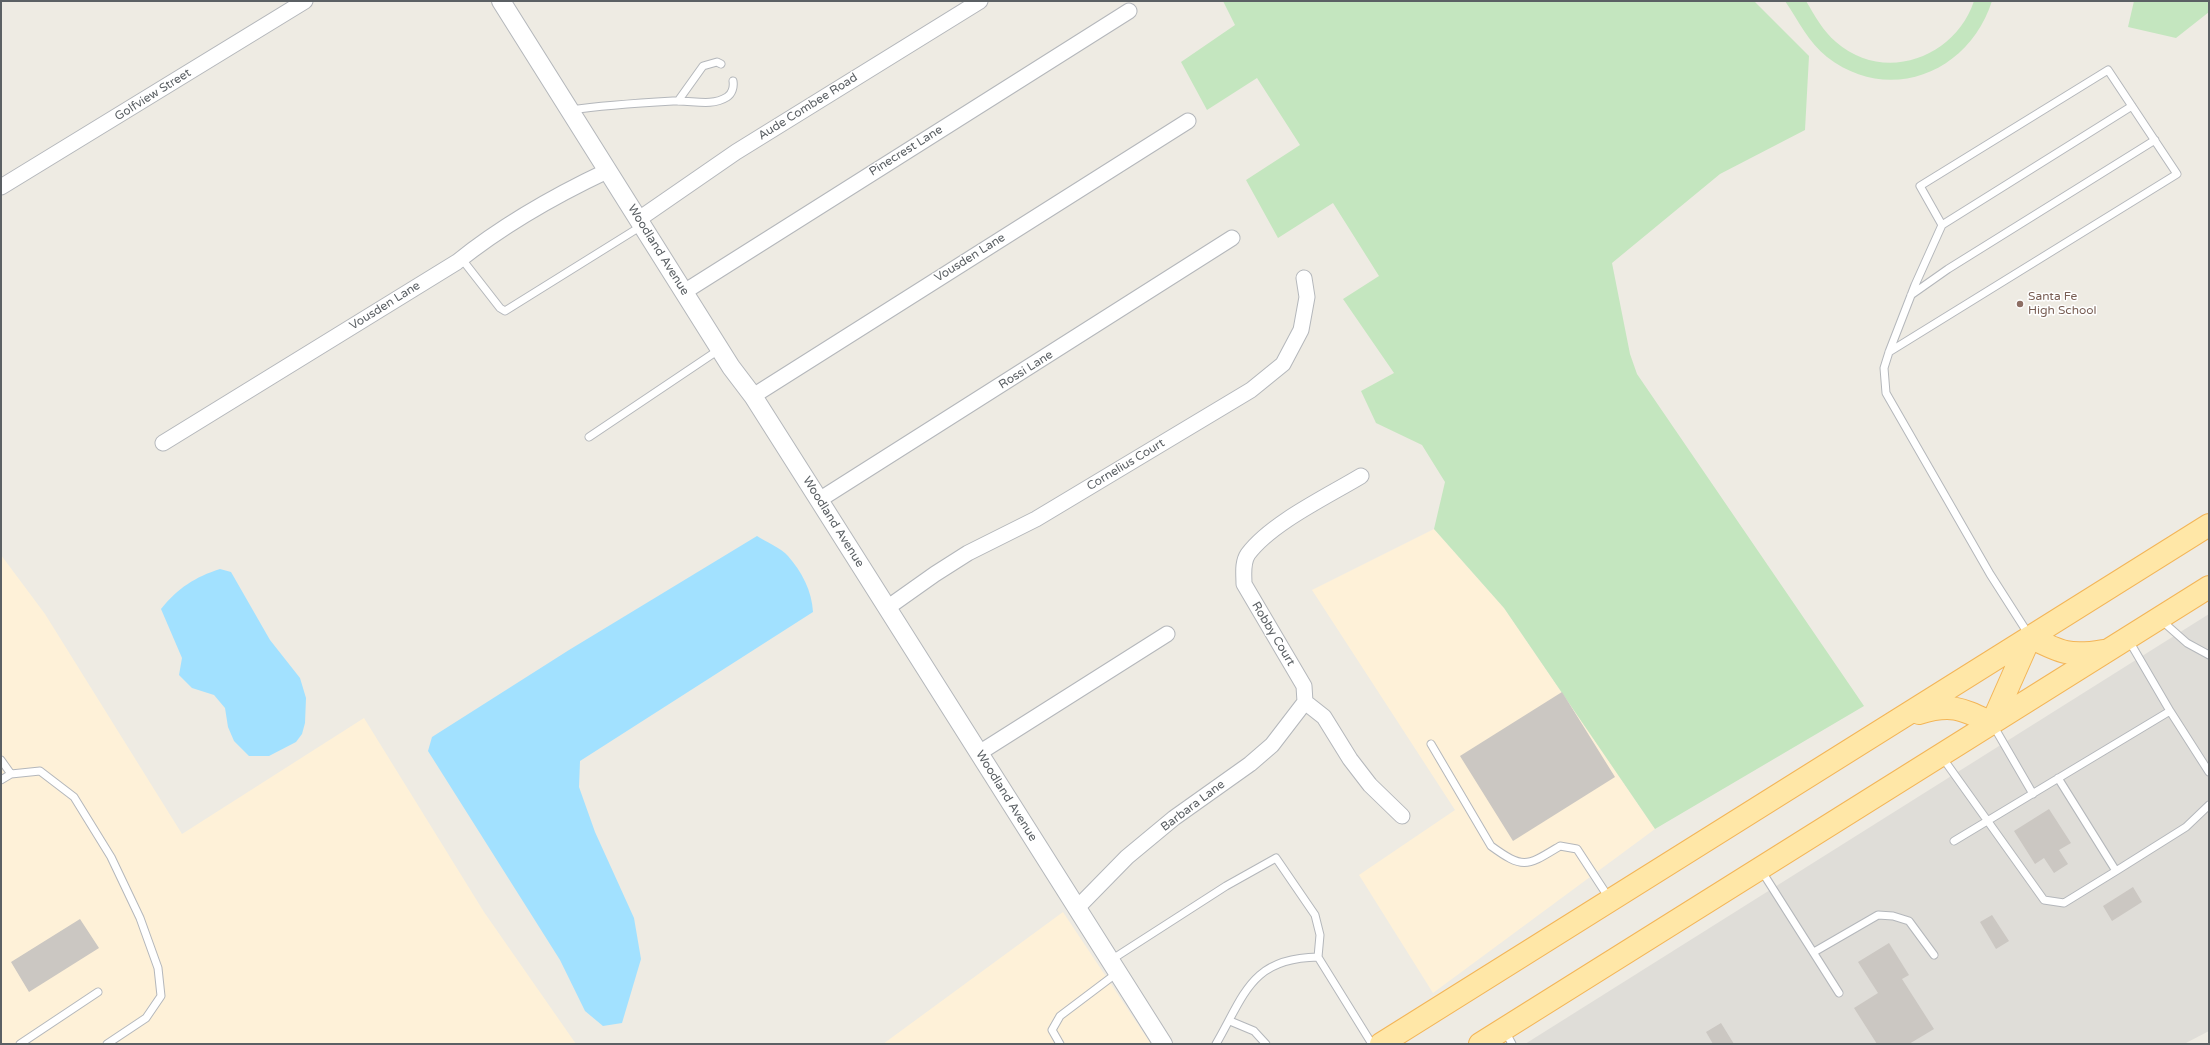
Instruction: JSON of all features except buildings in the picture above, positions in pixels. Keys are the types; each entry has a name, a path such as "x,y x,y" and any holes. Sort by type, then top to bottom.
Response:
{"main road":[{"path":"1381,1044 2209,525"},
{"path":"1480,1044 1508,1036 1760,868 2209,587"},
{"path":"2030,637 2062,652 2082,655 2109,650"},
{"path":"1992,723 2030,637"},
{"path":"1898,720 1936,708 1948,707 1967,712 1992,723"}],"street":[{"name":"Golfview Street","path":"1,187 305,1"},
{"name":"Woodland Avenue","path":"501,1 720,350 753,396 1078,907 1163,1044"},
{"name":"Aude Combee Road","path":"641,222 736,152 980,1"},
{"name":"Pinecrest Lane","path":"684,292 1129,11"},
{"name":"Vousden Lane","path":"753,396 1188,121"},
{"name":"Vousden Lane","path":"163,443 461,258 493,234 542,204 607,171"},
{"name":"Rossi Lane","path":"819,500 1232,238"},
{"name":"Cornelius Court","path":"887,608 968,553 1036,519 1251,390 1283,364 1301,330 1307,297 1304,278"},
{"name":"Robby Court","path":"1305,702 1304,686 1244,584 1244,566 1248,555 1264,538 1291,518 1361,476"},
{"path":"979,753 1167,634"},
{"path":"1305,702 1324,717 1350,759 1370,785 1402,816"},
{"name":"Barbara Lane","path":"1078,907 1145,843 1272,745 1305,702"}],"lane":[{"path":"678,101 703,66 717,62 722,64"},
{"path":"1889,352 2177,174 2108,70 1920,186 1942,225"},
{"path":"569,110 604,105 678,101 695,103 721,100 728,97 734,88 733,82"},
{"path":"2030,637 1990,574 1886,393 1884,368 1911,295 1942,225 2132,106"},
{"path":"1911,295 1948,268 2155,140"},
{"path":"461,258 500,308 505,311 641,222"},
{"path":"589,437 720,350"},
{"path":"2159,618 2187,643 2209,655"},
{"path":"2128,638 2170,711 2209,772"},
{"path":"1954,841 2170,711"},
{"path":"1992,723 2033,794"},
{"path":"1431,744 1491,846 1520,863 1532,863 1560,846 1577,849 1610,900"},
{"path":"1941,755 2044,900 2064,903 2186,826 2209,805"},
{"path":"1,760 10,774"},
{"path":"1,780 10,774 40,771 74,797 111,857 140,918 158,968 161,996 146,1018 107,1044"},
{"path":"2058,778 2116,871"},
{"path":"1060,1044 1052,1030 1060,1016 1114,966 1226,886 1276,858 1316,915 1320,935 1318,958 1372,1044"},
{"path":"1760,868 1839,993"},
{"path":"1814,952 1878,916 1893,916 1909,921 1934,955"},
{"path":"1216,1044 1251,983 1264,970 1298,958 1318,958"},
{"path":"20,1044 98,992"},
{"path":"1230,1021 1254,1031 1266,1044"}],"shaded area":[{"path":"1434,529 1504,608 1655,829 1433,993 1359,875 1455,810 1312,590"},
{"path":"1,555 45,614 182,834 364,718 484,912 576,1044 1,1044"},
{"path":"2209,614 2209,1031 2184,1044 1525,1044"},
{"path":"1063,912 1151,1044 883,1044"}],"green space":[{"path":"1223,1 1754,1 1809,56 1805,130 1720,174 1612,263 1630,354 1637,374 1864,706 1655,829 1504,608 1434,529 1445,482 1422,445 1376,423 1361,391 1394,373 1343,299 1379,276 1333,203 1278,238 1246,180 1300,145 1257,78 1207,110 1181,62 1235,25"},
{"path":"1785,1 1806,1 1827,33 1836,42 1855,55 1875,61 1896,63 1916,59 1935,50 1951,37 1965,21 1974,1 1992,1 1981,26 1965,47 1946,63 1924,74 1900,79 1876,79 1851,71 1827,57 1809,38"},
{"path":"2134,1 2209,1 2209,12 2176,38 2128,27"}],"water":[{"path":"757,536 781,550 793,562 802,575 808,589 811,597 813,612 580,761 579,787 595,832 634,918 641,959 622,1023 603,1026 585,1011 560,960 428,751 432,737 569,650"},
{"path":"220,569 231,572 270,640 300,678 306,698 305,723 302,734 296,742 269,756 249,756 234,741 228,727 225,708 214,695 192,688 179,675 182,658 161,609 174,595 188,584"}],"place":[{"name":"Santa Fe High School","path":"2020,304"}]}
